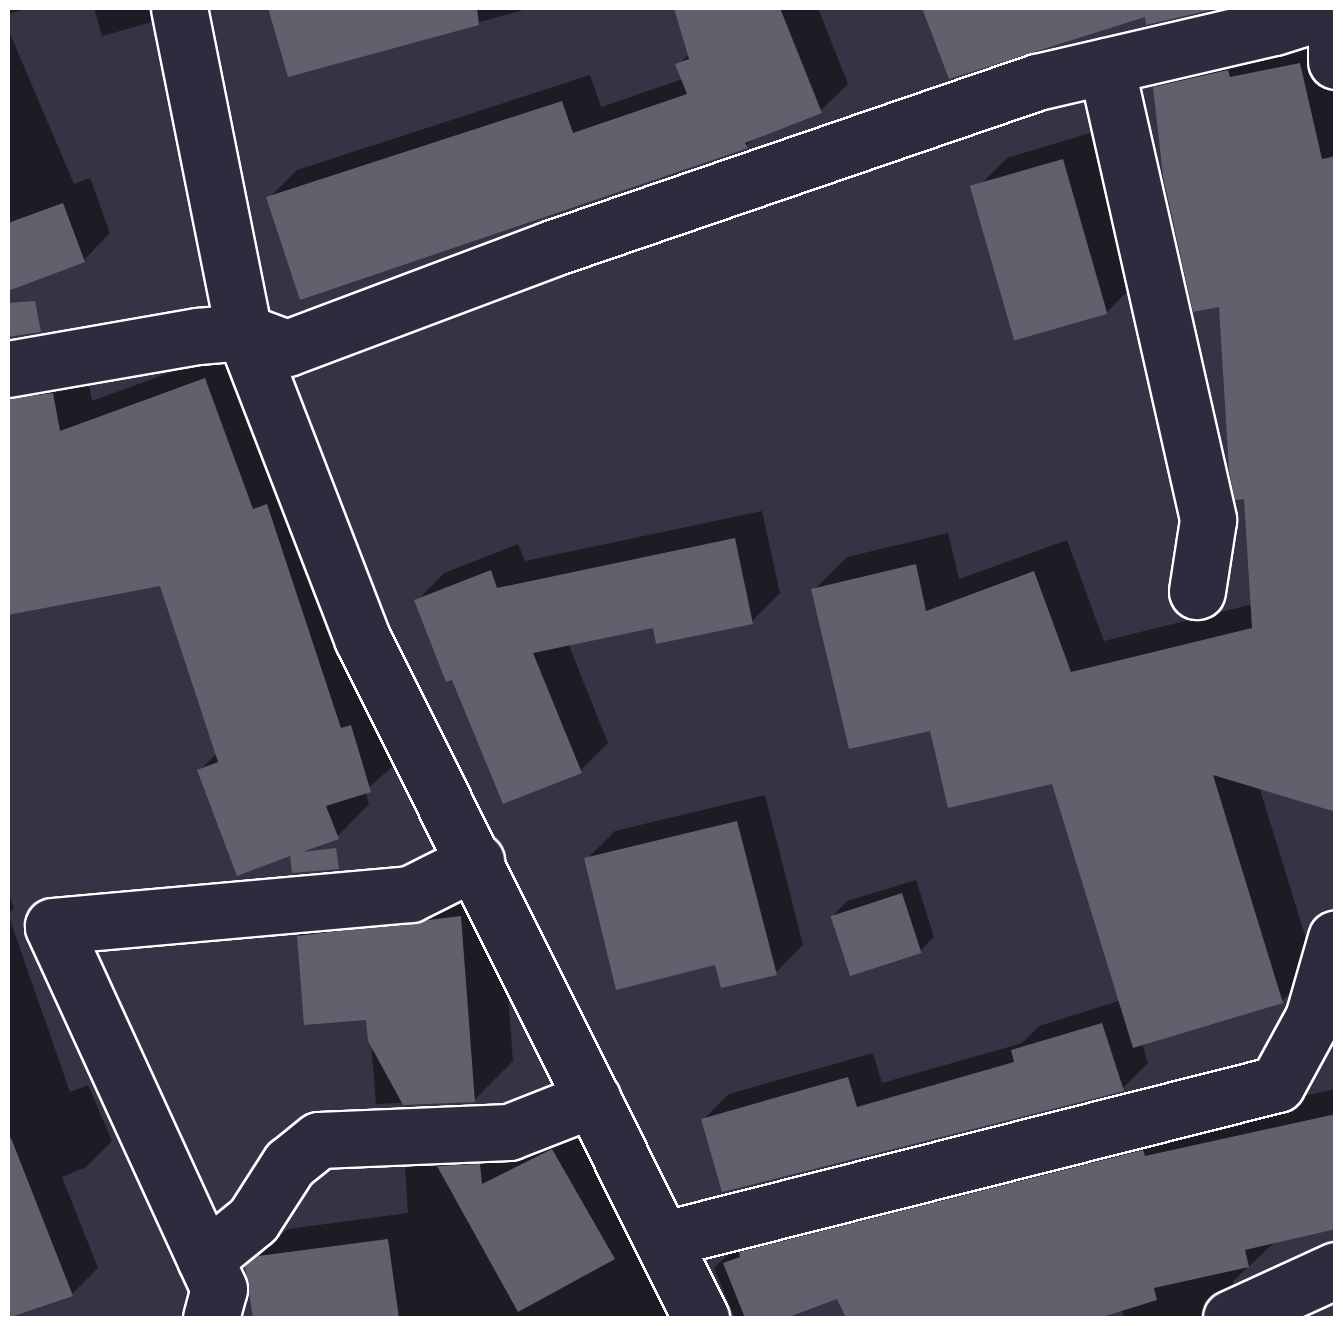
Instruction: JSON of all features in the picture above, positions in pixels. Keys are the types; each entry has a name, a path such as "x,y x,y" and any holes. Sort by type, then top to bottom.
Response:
{"street":[{"path":"180,8 244,332 362,638 701,1318"},
{"path":"8,369 244,332 287,348 568,243 1038,82 1274,27 1334,8"},
{"path":"1336,26 1336,62"},
{"path":"1106,66 1208,520 1196,591"},
{"path":"212,1318 219,1289 52,926 410,894 476,861"},
{"path":"664,1239 1276,1084 1313,1018 1336,938"},
{"path":"205,1259 253,1220 289,1164 319,1140 509,1132 593,1099"},
{"path":"1231,1318 1336,1270"}],"building":[{"path":"268,8 477,8 479,25 288,77"},
{"path":"674,8 780,8 822,113 745,143 748,148 300,300 266,197 562,101 573,133 687,94 675,64 689,59"},
{"path":"922,8 1210,10 1146,25 1145,17 949,79"},
{"path":"1300,63 1322,159 1336,156 1336,812 1213,775 1283,1003 1133,1048 1052,784 948,808 930,731 849,749 811,589 916,564 926,611 1034,571 1071,672 1252,628 1244,499 1235,500 1229,470 1219,307 1193,312 1163,176 1153,87 1228,70 1230,77"},
{"path":"1063,159 1107,314 1014,340 970,186"},
{"path":"63,203 85,262 8,291 8,223"},
{"path":"35,301 41,332 8,337 8,303"},
{"path":"205,378 253,509 267,504 341,728 351,725 371,792 326,806 339,839 302,852 336,848 339,869 292,873 290,856 237,876 197,770 218,762 160,586 8,615 8,399 53,393 60,431"},
{"path":"735,538 753,624 656,644 653,628 533,653 582,773 503,804 452,680 446,682 414,600 491,570 497,588"},
{"path":"737,821 777,975 721,988 715,965 616,990 584,858"},
{"path":"902,893 921,953 850,976 831,916"},
{"path":"461,916 475,1102 403,1105 368,1041 366,1020 304,1025 297,936"},
{"path":"1102,1023 1124,1091 722,1192 701,1119 848,1077 857,1107 1014,1062 1011,1050"},
{"path":"1336,1114 1336,1229 1245,1250 1249,1267 1154,1288 1157,1300 1099,1318 846,1318 837,1299 786,1318 745,1318 723,1263 740,1257 739,1252 1143,1150 1145,1156"},
{"path":"11,1138 73,1296 8,1318 8,1139"},
{"path":"552,1149 615,1259 518,1312 437,1166 480,1164 482,1184"},
{"path":"388,1239 399,1318 253,1318 245,1266 258,1256"}]}
